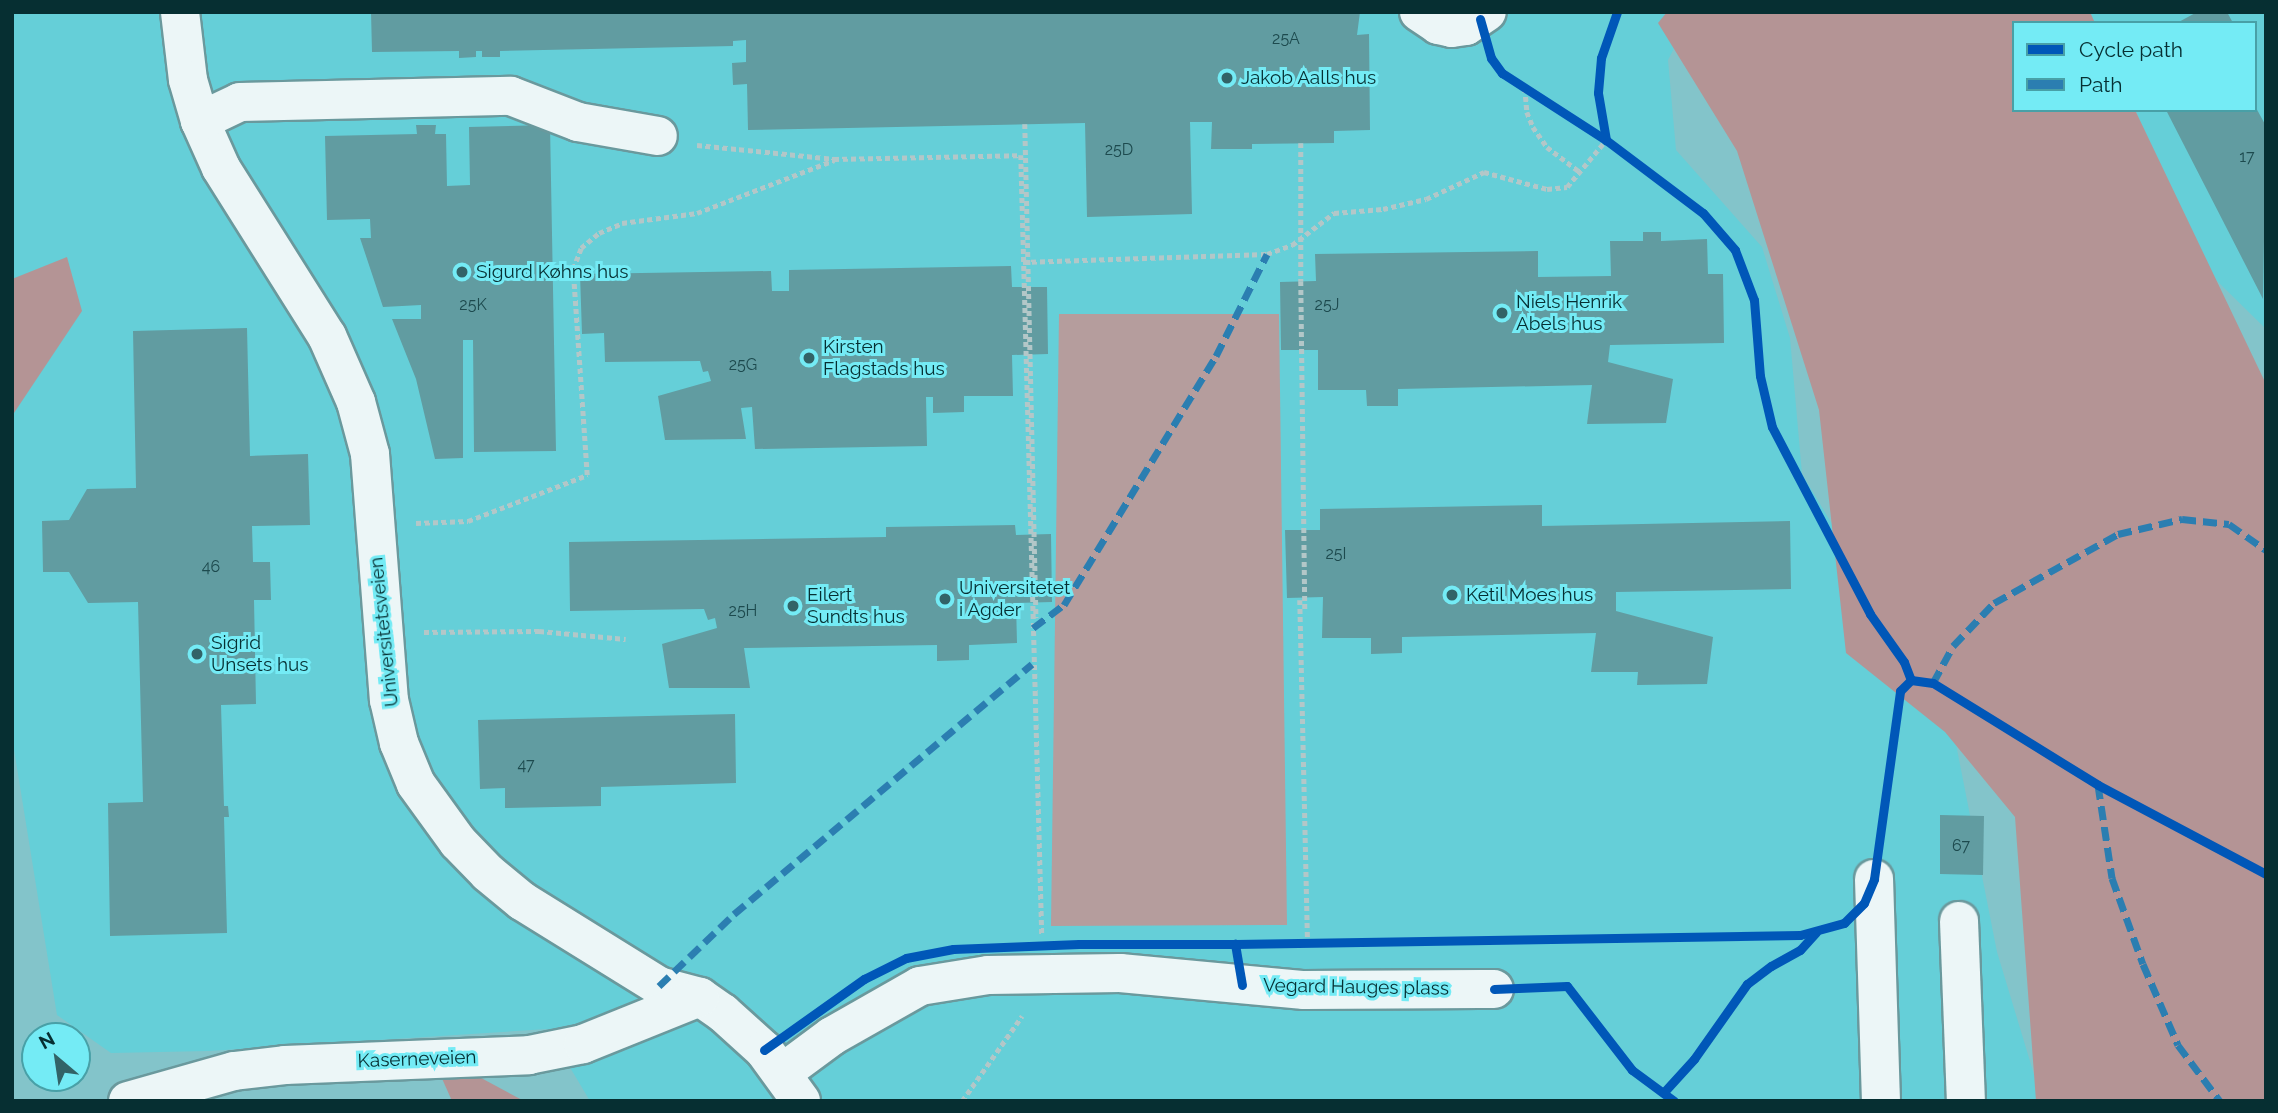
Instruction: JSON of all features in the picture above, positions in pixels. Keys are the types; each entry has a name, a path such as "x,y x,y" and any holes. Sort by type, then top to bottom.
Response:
{"street":[{"name":"Universitetsveien","path":"180,12 188,80 200,121 221,168 327,336 356,402 370,454 388,700 399,743 416,784 458,842 488,873 522,901 659,986 700,997 764,1050 792,1087"},
{"path":"1419,12 1438,25 1452,28 1466,26 1487,12"},
{"path":"200,121 240,102 511,96 578,122 657,136"},
{"path":"1874,879 1881,1101"},
{"path":"1959,921 1966,1101"},
{"name":"Vegard Hauges plass","path":"792,1087 832,1036 920,986 988,975 1046,960 1120,973 1304,990 1494,989"},
{"name":"Kaserneveien","path":"128,1101 206,1076 285,1065 529,1055 583,1044 700,997"}],"path":[{"path":"1514,80 1535,95"},
{"path":"1525,88 1527,112 1533,127 1547,147 1580,172"},
{"path":"1025,124 1036,618"},
{"path":"1600,132 1617,148"},
{"path":"657,136 705,147 834,159 1021,155 1046,960 962,1101"},
{"path":"1023,262 1267,254 1292,245 1334,213 1383,209 1426,199 1484,172 1547,189 1567,187 1606,140"},
{"path":"1301,143 1304,611"},
{"path":"374,525 468,521 587,475 572,269 581,248 599,233 622,223 697,213 834,159"},
{"path":"1300,600 1308,942"},
{"path":"382,633 539,631 626,639"},
{"path":"1296,943 1322,942"}],"shaded area":[{"name":"Universitetet i Agder","path":"12,12 1693,12 1668,60 1676,150 1762,247 1790,338 1802,474 1952,724 1997,952 2042,1101 590,1101 547,1029 208,1051 111,1053 91,1039 91,1022 67,1022 57,1015 12,737"},
{"path":"1667,12 2090,12 2094,21 2012,21 2012,112 2136,112 2266,384 2266,1101 2036,1101 2015,817 1945,732 1846,653 1819,410 1737,151 1658,23"},
{"path":"2049,12 2266,12 2266,329 2213,277 2136,112 2257,112 2257,21 2057,21"},
{"path":"67,257 82,311 12,416 12,279"},
{"path":"1059,314 1279,314 1287,925 1051,926"},
{"path":"436,1065 457,1065 524,1101 452,1101"}],"building":[{"path":"371,12 1360,12 1357,35 1369,34 1370,130 1334,131 1334,143 1252,144 1252,149 1211,149 1212,122 1190,122 1192,214 1087,217 1085,123 748,130 747,84 733,85 732,63 746,62 746,40 733,41 733,46 500,51 500,57 482,57 482,51 476,51 476,57 459,58 459,51 372,52"},
{"path":"2197,12 2227,12 2232,21 2181,21"},
{"path":"2257,110 2266,126 2263,299 2167,112 2257,112"},
{"name":"Sigurd Køhns hus","path":"416,125 436,125 435,134 446,134 447,186 470,185 469,127 550,125 556,451 474,452 473,340 463,340 463,458 435,459 416,379 392,319 421,319 421,305 383,307 360,238 371,238 370,219 327,220 325,136 417,134"},
{"name":"Niels Henrik Abels hus","path":"1643,232 1661,232 1661,241 1707,239 1708,274 1723,274 1724,343 1610,345 1608,362 1673,379 1666,423 1587,424 1592,385 1398,389 1398,406 1367,406 1366,390 1318,390 1318,350 1281,350 1280,282 1316,281 1315,254 1538,251 1538,277 1611,276 1610,241 1643,241"},
{"name":"Kirsten Flagstads hus","path":"1011,266 1012,287 1047,287 1048,354 1012,355 1013,396 964,396 964,412 933,413 933,397 926,397 927,446 755,449 752,407 741,408 746,439 665,440 658,396 711,381 708,371 703,372 700,361 605,362 604,333 582,334 580,274 771,271 772,291 789,291 789,270"},
{"name":"Sigrid Unsets hus","path":"247,328 250,456 308,454 310,525 252,526 253,562 270,562 271,600 254,600 256,704 221,705 224,806 228,806 229,817 224,817 227,933 110,936 108,803 143,802 138,602 88,603 69,572 43,572 42,521 69,520 87,489 136,488 133,331"},
{"name":"Ketil Moes hus","path":"1542,505 1542,526 1790,521 1791,589 1616,592 1616,611 1713,637 1707,684 1637,685 1638,672 1591,672 1596,633 1402,637 1402,653 1371,654 1371,638 1322,638 1323,597 1287,598 1285,530 1320,530 1320,509"},
{"name":"Eilert Sundts hus","path":"1015,525 1016,535 1051,534 1052,602 1016,603 1017,643 969,645 969,660 937,661 937,645 744,648 750,688 669,688 662,644 717,628 715,618 708,620 704,609 570,611 569,542 886,537 886,527"},
{"path":"735,714 736,783 601,787 601,806 505,808 505,788 480,789 478,720"},
{"path":"1940,815 1984,816 1983,875 1940,874"}],"marked path":[{"path":"1033,628 1064,605 1216,356 1267,254"},
{"path":"1933,683 1953,646 1994,603 2118,534 2182,519 2229,524 2266,550"},
{"path":"659,986 734,914 1032,664"},
{"path":"2098,785 2112,878 2143,964 2178,1045 2220,1101"}],"cycle path":[{"path":"1617,12 1601,58 1598,93 1606,140 1703,213 1735,250 1754,300 1760,376 1772,427 1870,614 1904,662 1911,680"},
{"path":"1480,19 1491,58 1502,73 1606,140"},
{"path":"1911,680 1933,683 2098,785 2266,874"},
{"path":"1242,985 1235,944 1800,935 1844,923 1864,903 1874,879 1900,691 1911,680"},
{"path":"1664,1092 1694,1059 1747,984 1771,966 1800,950 1816,932"},
{"path":"764,1050 864,979 906,958 953,949 1079,944 1235,944"},
{"path":"1494,989 1567,986 1632,1070 1674,1101"}],"place":[{"name":"Jakob Aalls hus","path":"1227,78"},
{"name":"Sigurd Køhns hus","path":"462,272"},
{"name":"Niels Henrik Abels hus","path":"1502,313"},
{"name":"Kirsten Flagstads hus","path":"809,358"},
{"name":"Ketil Moes hus","path":"1452,595"},
{"name":"Universitetet i Agder","path":"945,599"},
{"name":"Eilert Sundts hus","path":"793,606"},
{"name":"Sigrid Unsets hus","path":"197,654"}]}
